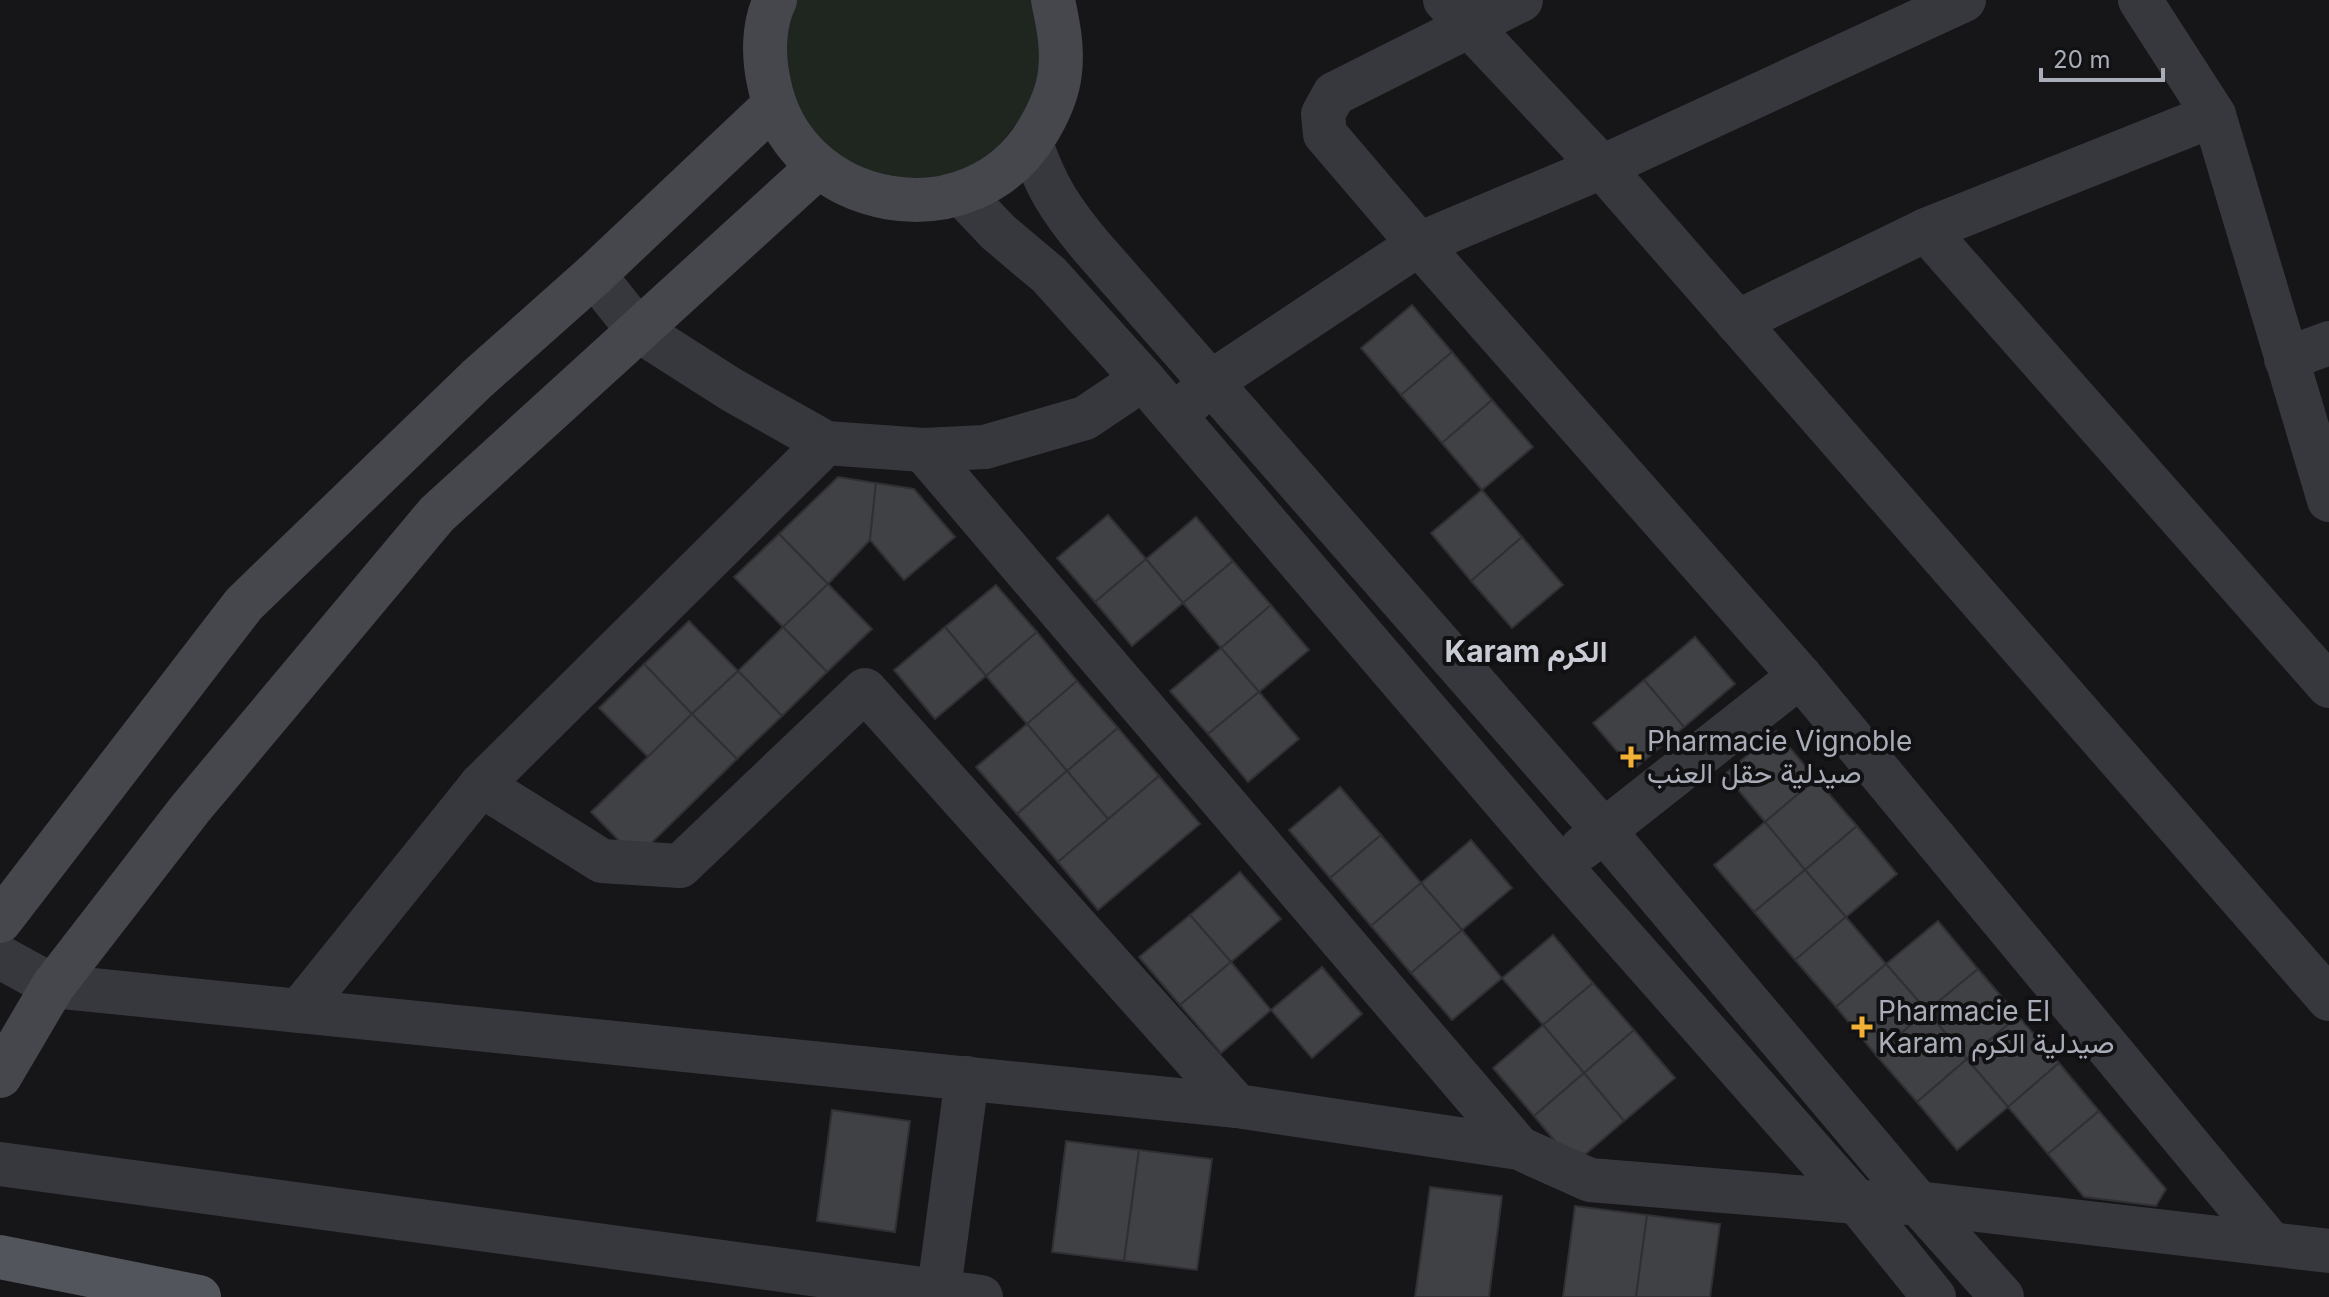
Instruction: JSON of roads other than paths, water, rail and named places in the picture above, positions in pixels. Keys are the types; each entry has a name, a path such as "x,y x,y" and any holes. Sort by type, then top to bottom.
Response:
{"main road":[{"path":"775,0 770,11 764,58 773,106 792,140 818,167 850,187 886,199 924,201 961,193 1000,173 1031,143 1050,110 1060,74 1061,37 1053,0"},
{"path":"0,921 244,604 477,379 594,275 773,106"},
{"path":"0,1076 53,986 190,809 437,514 818,167"},
{"path":"0,1257 199,1297"}],"street":[{"path":"1521,0 1457,13 1334,94 1323,114 1325,134 1800,676 2271,1244"},
{"path":"1174,418 1211,382 1419,244 1602,167 1964,0"},
{"path":"2140,0 2214,115 2329,500"},
{"path":"1457,13 1602,167 2329,999"},
{"path":"1737,322 1926,230 2214,115"},
{"path":"1031,143 1044,181 1065,214 1604,831 1918,1203 2002,1297"},
{"path":"961,193 998,232 1049,275 1143,379 1559,865 1857,1202 1934,1297"},
{"path":"1926,230 2329,686"},
{"path":"594,275 638,330 732,390 826,443 923,450 985,447 1085,418 1143,379"},
{"path":"2286,359 2329,343"},
{"path":"299,1011 481,785 826,443"},
{"path":"923,450 1519,1148"},
{"path":"1559,865 1800,676"},
{"path":"481,785 602,861 680,866 865,690 1237,1106"},
{"path":"0,957 53,986 1237,1106 1519,1148 1590,1180 1857,1202 1918,1203 2329,1251"},
{"path":"0,1164 953,1295 967,1078"}],"place":[{"name":"Pharmacie Vignoble صيدلية حقل العنب","path":"1631,757"},
{"name":"Pharmacie El Karam صيدلية الكرم","path":"1862,1027"}],"district":[{"name":"Karam الكرم","path":"1526,652"}]}
